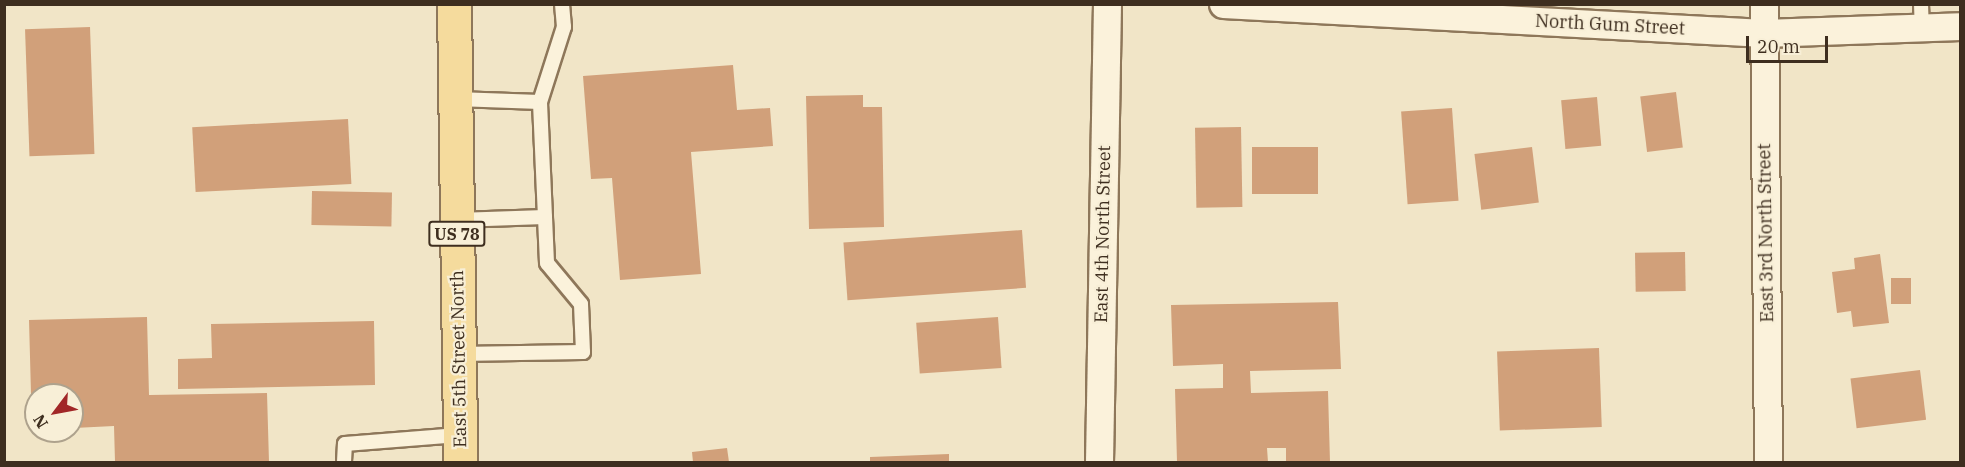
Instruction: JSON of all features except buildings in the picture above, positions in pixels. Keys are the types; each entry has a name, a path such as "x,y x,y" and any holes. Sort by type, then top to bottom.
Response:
{"main road":[{"name":"East 5th Street North","path":"454,4 460,449"}],"street":[{"name":"East 4th North Street","path":"1099,462 1107,4"},
{"name":"North Gum Street","path":"1223,4 1763,33 1921,16 1960,26"},
{"name":"East 3rd North Street","path":"1764,4 1768,462"}],"lane":[{"path":"458,354 583,352 581,304 547,263 540,102 564,27 562,4"},
{"path":"456,99 540,102"},
{"path":"457,220 545,218"},
{"path":"344,462 345,444 460,449"}]}
